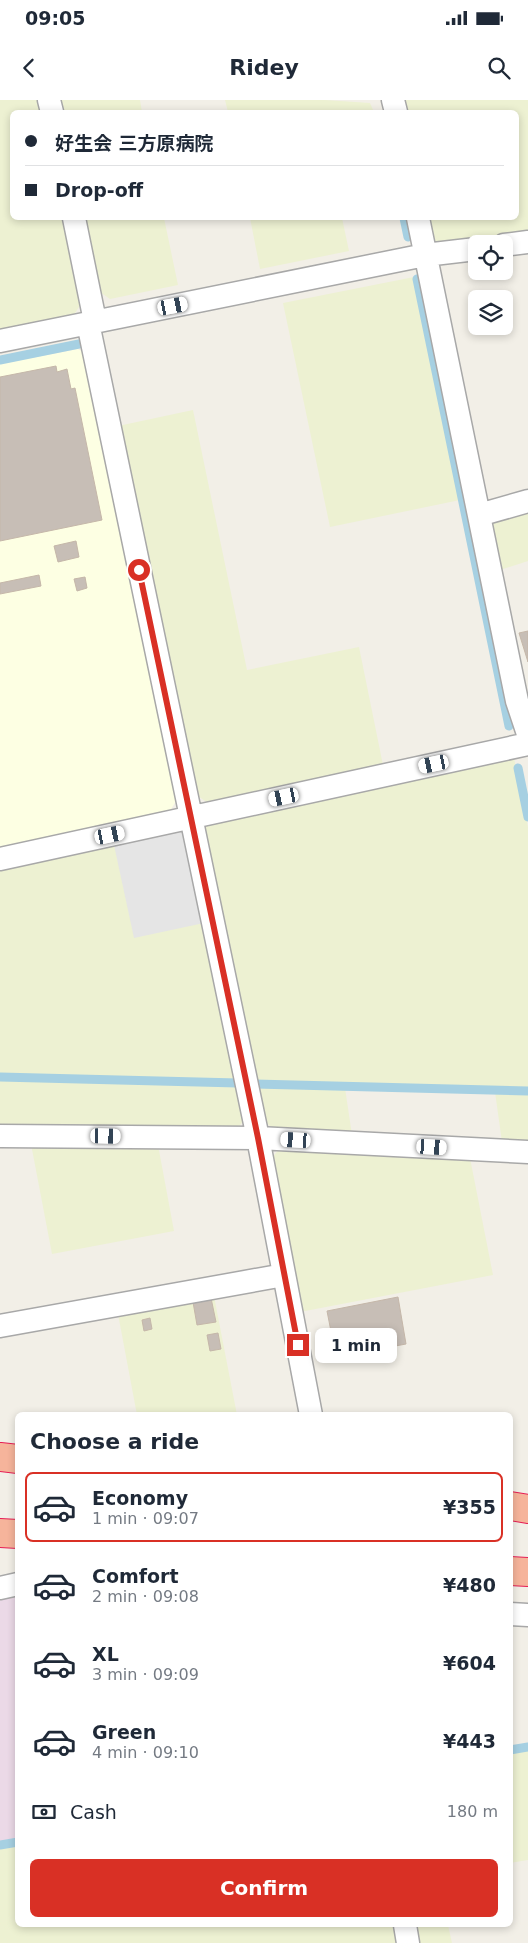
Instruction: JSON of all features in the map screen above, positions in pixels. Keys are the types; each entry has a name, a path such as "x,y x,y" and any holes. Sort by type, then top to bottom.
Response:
{"highway":[{"path":"0,1457 15,1459"},
{"path":"513,1496 528,1497"},
{"path":"513,1506 528,1509"},
{"path":"0,1533 15,1534"},
{"path":"513,1571 528,1572"}],"street":[{"path":"74,220 91,322 258,1138 310,1412"},
{"path":"418,220 479,515 523,699 528,734"},
{"path":"513,244 528,242"},
{"path":"0,340 425,255 468,250"},
{"path":"479,515 528,501"},
{"path":"0,859 528,744"},
{"path":"0,1136 258,1138 528,1152"},
{"path":"0,1326 284,1274"},
{"path":"0,1588 15,1585"},
{"path":"513,1614 528,1615"},
{"path":"405,1927 408,1943"}],"shaded area":[{"path":"0,100 40,100 42,110 10,110 10,220 65,220 82,302 74,315 0,329"},
{"path":"58,100 140,100 142,110 60,110"},
{"path":"225,100 325,100 370,103 373,110 228,110"},
{"path":"404,100 528,100 528,234 513,236 468,235 468,242 441,245 433,239 429,220 519,220 519,110 406,110"},
{"path":"164,220 178,285 110,299 97,290 83,221"},
{"path":"250,220 342,220 349,251 260,269"},
{"path":"414,277 460,500 330,527 283,303"},
{"path":"78,349 86,354 178,798 170,811 0,848 0,364"},
{"path":"193,410 247,670 359,647 383,765 208,803 195,794 118,426"},
{"path":"528,510 528,561 500,570 489,521"},
{"path":"514,758 528,827 528,1089 255,1081 202,826"},
{"path":"185,830 204,923 134,938 114,845"},
{"path":"114,845 204,923 237,1081 0,1075 0,870"},
{"path":"0,1080 238,1086 245,1119 236,1130 0,1127"},
{"path":"256,1086 345,1088 352,1135 276,1131 263,1120"},
{"path":"495,1092 528,1093 528,1143 502,1142"},
{"path":"31,1144 158,1145 174,1231 52,1254"},
{"path":"280,1148 470,1158 493,1275 300,1312 271,1159"},
{"path":"214,1296 236,1412 136,1412 118,1314"},
{"path":"15,1593 15,1840 0,1843 0,1596"},
{"path":"528,1749 528,1860 513,1862 513,1752"},
{"path":"15,1844 15,1927 396,1927 399,1943 0,1943 0,1848"},
{"path":"414,1927 448,1927 452,1943 417,1943"}],"building":[{"path":"56,366 57,372 67,369 71,389 75,388 102,520 0,541 0,377"},
{"path":"76,541 79,557 58,562 54,546"},
{"path":"39,575 41,586 0,594 0,583"},
{"path":"85,577 87,588 77,591 74,579"},
{"path":"528,631 528,662 519,633"},
{"path":"398,1297 406,1344 336,1357 327,1311"},
{"path":"211,1298 216,1322 197,1325 193,1302"},
{"path":"150,1318 152,1329 144,1331 142,1320"},
{"path":"218,1333 221,1349 210,1351 207,1335"}],"waterway":[{"path":"404,220 408,237"},
{"path":"417,279 509,726"},
{"path":"0,360 79,344"},
{"path":"518,768 528,817"},
{"path":"0,1077 238,1083"},
{"path":"255,1084 528,1091"},
{"path":"513,1750 528,1747"},
{"path":"0,1845 15,1842"}],"route":[{"path":"139,570 258,1138 298,1345"}]}
